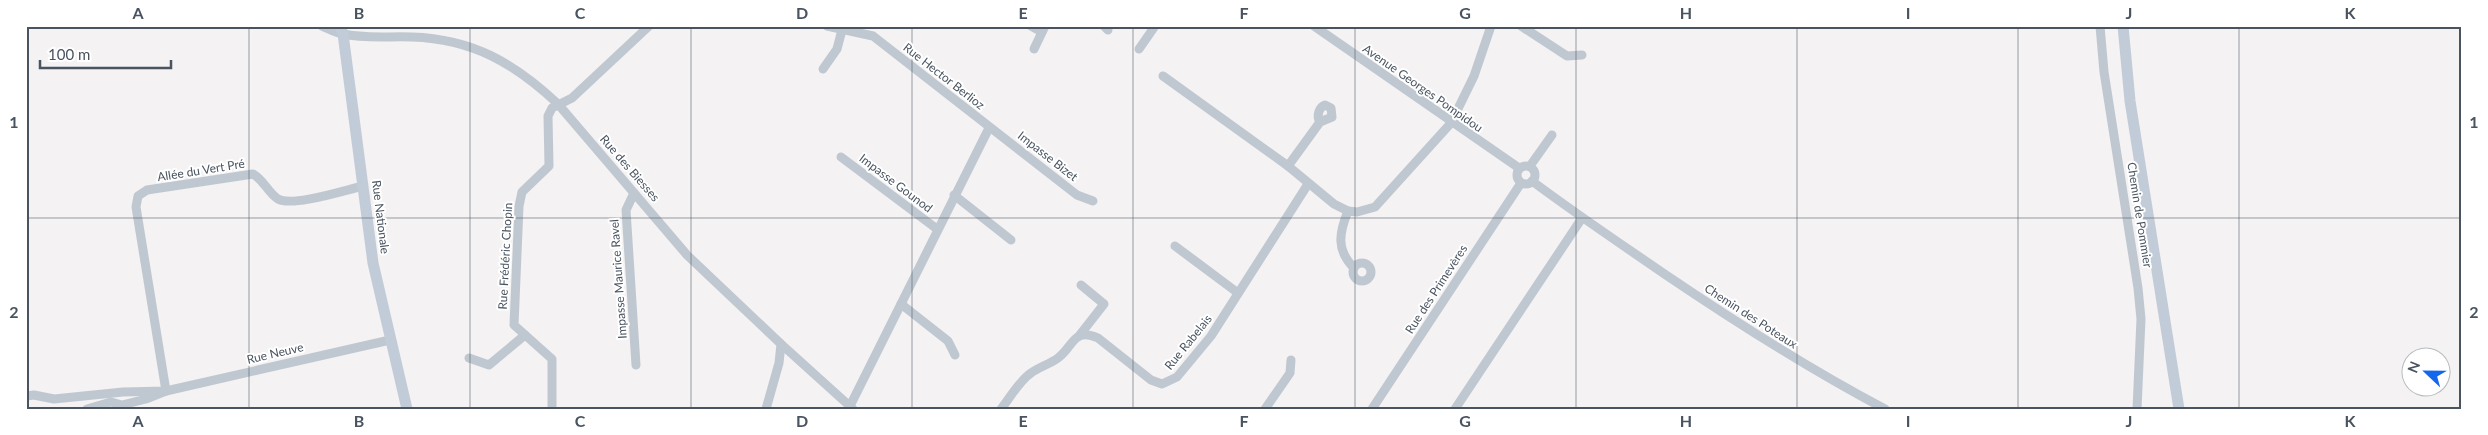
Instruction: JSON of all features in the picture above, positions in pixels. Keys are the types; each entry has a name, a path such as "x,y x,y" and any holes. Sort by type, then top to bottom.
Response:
{"main road":[{"path":"2123,26 2130,101 2179,409"},
{"name":"Rue Nationale","path":"342,30 373,263 408,409"}],"street":[{"name":"Rue des Biesses","path":"322,26 342,30 434,38 463,44 486,51 511,66 558,104 687,255 851,407"},
{"path":"558,104 572,98 650,26"},
{"name":"Rue Hector Berlioz","path":"827,26 873,36 989,128 937,229 851,407"},
{"path":"1031,26 1044,29 1034,49"},
{"path":"1139,49 1155,26"},
{"name":"Avenue Georges Pompidou","path":"1314,26 1451,123 1519,168"},
{"path":"1163,76 1288,166 1334,204 1348,211 1357,212 1375,207 1451,123 1474,76 1491,26"},
{"path":"1521,26 1567,56 1582,55"},
{"name":"Chemin de Pommier","path":"2100,26 2104,72 2126,201 2141,319 2137,409"},
{"path":"822,68 838,49 842,30"},
{"name":"Rue Frédéric Chopin","path":"552,409 552,359 514,325 519,206 522,192 549,166 548,116 552,108 558,104"},
{"path":"1288,166 1320,122"},
{"name":"Impasse Bizet","path":"989,128 1077,195 1093,201"},
{"path":"1530,166 1552,135"},
{"name":"Impasse Gounod","path":"841,157 937,229"},
{"path":"1524,165 1530,166 1535,173 1532,181 1527,184 1521,183 1516,176 1519,168 1524,165"},
{"name":"Allée du Vert Pré","path":"166,390 136,207 138,196 147,190 253,174 260,178 273,194 289,202 363,186"},
{"path":"1455,409 1582,218 1532,181"},
{"name":"Rue des Primevères","path":"1372,409 1521,183"},
{"name":"Rue Rabelais","path":"1079,336 1088,333 1098,338 1150,380 1162,384 1170,382 1177,377 1211,336 1308,184"},
{"name":"Impasse Maurice Ravel","path":"634,193 626,210 636,365"},
{"path":"954,195 1011,240"},
{"path":"1348,211 1340,231 1340,240 1342,252 1354,268"},
{"name":"Chemin des Poteaux","path":"1582,218 1755,335 1833,382 1885,409"},
{"path":"1175,246 1238,293"},
{"path":"1000,409 1029,373 1059,357 1079,336 1104,304 1081,285"},
{"path":"901,304 948,341 955,355"},
{"path":"469,358 489,365 525,335"},
{"name":"Rue Neuve","path":"26,396 34,395 54,399 166,390 390,340"},
{"path":"766,409 779,363 781,344"},
{"path":"1265,409 1290,373 1291,360"},
{"name":"Rue Neuve","path":"87,409 111,402 122,405 146,399 166,390"}]}
